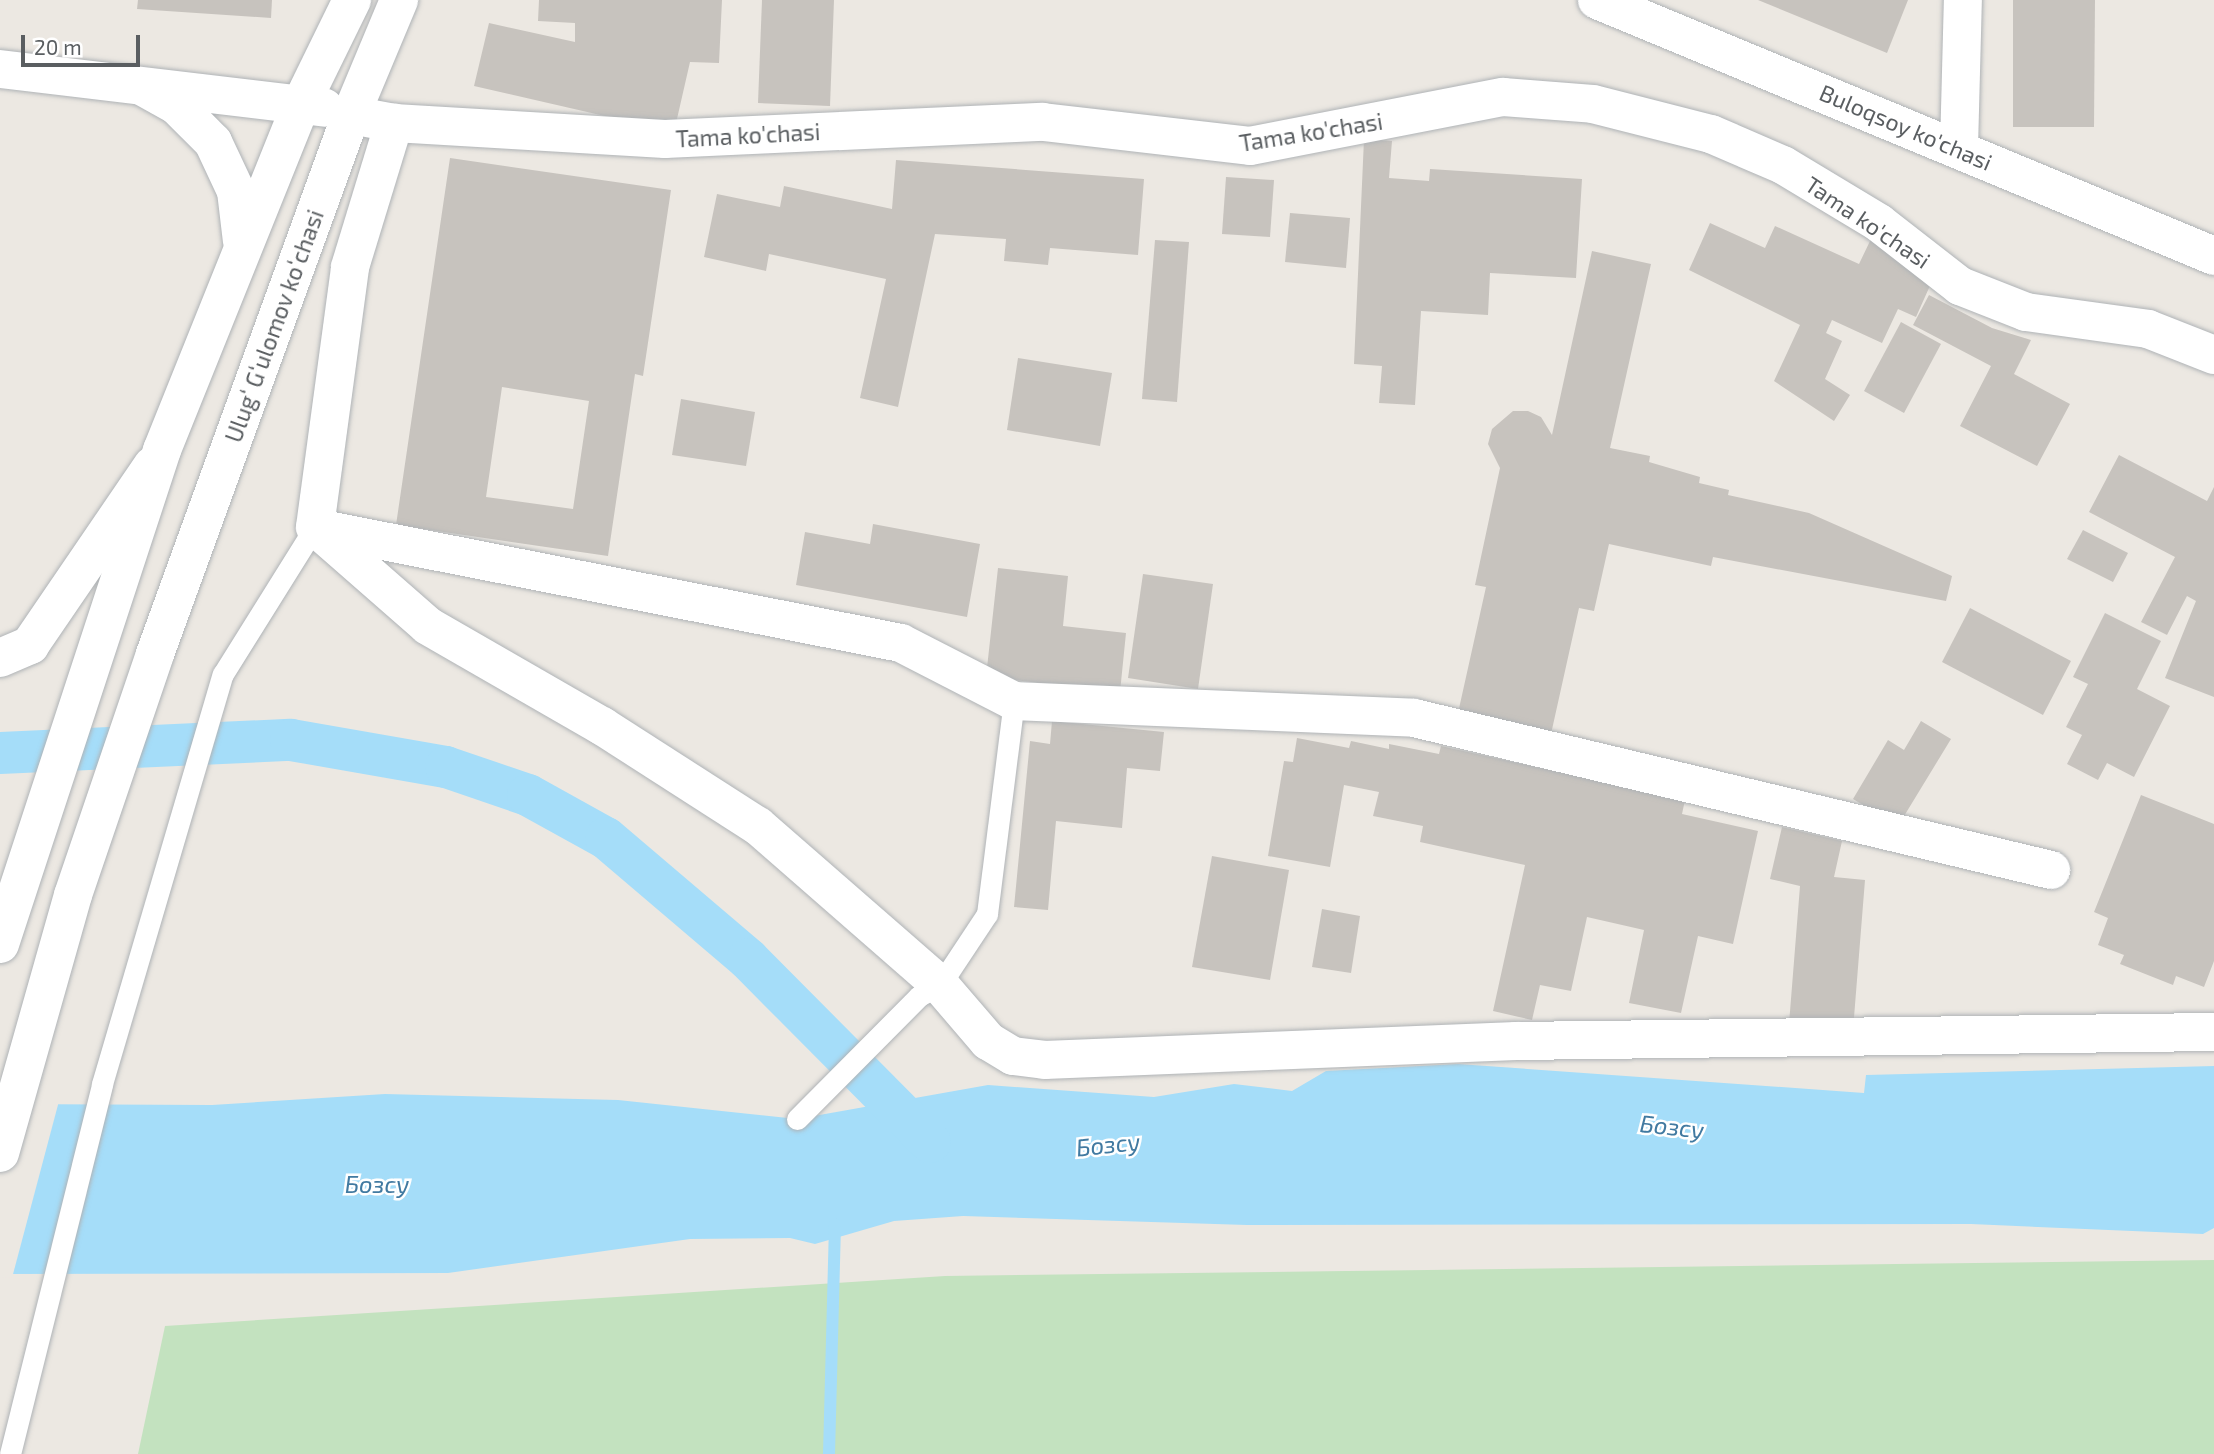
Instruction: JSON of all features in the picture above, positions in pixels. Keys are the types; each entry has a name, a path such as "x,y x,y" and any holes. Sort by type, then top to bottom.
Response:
{"street":[{"path":"0,942 162,450 242,243 302,102 352,0"},
{"name":"Ulugʻ Gʻulomov koʻchasi","path":"0,1153 23,1060 73,895 155,654 351,115 399,0"},
{"name":"Buloqsoy ko'chasi","path":"1597,0 2214,256"},
{"path":"1959,148 1963,0"},
{"name":"Tama ko'chasi","path":"0,69 302,102 394,123 665,139 1043,122 1250,146 1503,97 1593,104 1711,134 1783,165 1879,223 1960,286 2026,312 2148,329 2214,355"},
{"path":"134,82 177,106 213,142 236,191 242,243"},
{"path":"315,527 350,267 394,123"},
{"path":"0,658 30,645 162,450"},
{"path":"315,527 901,643 1014,701 1414,718 2051,870"},
{"path":"315,527 428,626 602,726 758,826 930,991 988,1041 1013,1056 1045,1060 1516,1041 2214,1032"}],"lane":[{"path":"10,1454 37,1333 102,1084 184,814 223,674 315,527"},
{"path":"797,1119 930,991 987,914 1014,701"}],"green space":[{"path":"2214,1260 2214,1454 138,1454 165,1326 945,1276"}],"water":[{"name":"Бозсу","path":"1458,1064 1864,1093 1866,1075 2214,1066 2214,1228 2203,1234 1971,1224 1247,1225 963,1216 894,1221 815,1244 790,1238 690,1239 448,1273 0,1274 0,1104 212,1105 385,1094 618,1100 797,1119 988,1085 1154,1097 1234,1084 1292,1091 1326,1071"}],"pier":[{"path":"0,1100 59,1101 12,1278 0,1277"}],"building":[{"path":"138,0 272,0 271,18 137,9"},
{"path":"539,0 722,0 719,63 690,62 674,132 474,86 489,23 575,42 575,23 538,21"},
{"path":"762,0 834,0 830,106 758,103"},
{"path":"1758,0 1908,0 1887,53"},
{"path":"2013,0 2095,0 2094,127 2013,127"},
{"path":"1364,139 1392,141 1389,178 1429,181 1430,169 1582,179 1576,278 1490,273 1488,315 1421,311 1415,405 1379,403 1382,366 1354,364"},
{"path":"450,158 671,190 643,376 635,374 608,556 396,525","holes":["502,387 589,401 573,509 486,497"]},
{"path":"896,160 1144,179 1138,255 1050,248 1048,265 1004,261 1006,239 935,234 898,407 860,398 886,279 769,254 766,271 704,257 717,194 780,207 784,186 892,209"},
{"path":"1226,177 1274,180 1270,237 1222,234"},
{"path":"1290,213 1350,218 1346,268 1285,262"},
{"path":"1710,223 1765,248 1775,226 1859,264 1871,239 1933,279 1916,317 1898,309 1882,343 1832,320 1826,333 1842,341 1825,379 1850,395 1834,421 1774,381 1800,325 1689,270"},
{"path":"1155,240 1189,242 1177,402 1142,399"},
{"path":"1592,251 1651,264 1610,448 1650,456 1649,462 1700,477 1699,483 1729,490 1728,495 1809,513 1952,576 1946,601 1713,557 1711,566 1609,544 1594,611 1579,608 1551,734 1458,713 1486,587 1475,585 1500,468 1488,444 1492,429 1513,411 1528,411 1541,417 1552,435"},
{"path":"1929,295 1992,328 2031,340 2014,374 2070,404 2037,466 1960,426 1991,366 1913,325"},
{"path":"1901,322 1941,344 1904,413 1864,391"},
{"path":"1018,358 1112,373 1100,446 1007,430"},
{"path":"681,399 755,412 746,466 672,455"},
{"path":"2119,455 2207,501 2214,487 2214,697 2165,678 2196,601 2187,596 2167,635 2141,622 2175,557 2089,512"},
{"path":"873,524 980,544 967,617 796,585 805,532 870,544"},
{"path":"2083,530 2128,553 2113,582 2067,559"},
{"path":"998,568 1068,576 1063,626 1126,633 1120,692 986,677"},
{"path":"1143,574 1213,584 1198,689 1128,678"},
{"path":"1970,608 2071,661 2043,715 1942,662"},
{"path":"2105,613 2161,641 2137,689 2170,706 2134,777 2107,763 2098,780 2067,764 2082,735 2066,727 2088,684 2073,677"},
{"path":"1052,721 1164,732 1160,771 1127,768 1122,828 1056,821 1048,910 1014,907 1030,741 1050,744"},
{"path":"1921,721 1951,739 1898,826 1853,799 1888,740 1904,750"},
{"path":"1297,738 1349,748 1351,741 1389,749 1389,744 1439,754 1441,746 1685,800 1682,814 1758,831 1733,944 1698,936 1681,1013 1629,1003 1644,930 1587,917 1571,991 1540,985 1532,1020 1493,1011 1525,865 1420,842 1423,826 1373,816 1379,792 1344,785 1330,867 1268,856 1284,761 1293,762"},
{"path":"2141,795 2214,824 2214,961 2204,987 2176,976 2173,985 2120,964 2124,955 2098,945 2108,918 2094,912"},
{"path":"1782,827 1842,841 1834,877 1865,880 1853,1030 1789,1024 1800,886 1770,879"},
{"path":"1212,856 1289,870 1270,980 1192,967"},
{"path":"1322,909 1360,916 1351,973 1312,967"}],"waterway":[{"path":"0,753 291,740 446,767 528,795 606,838 748,959 930,1142"},
{"path":"829,1454 835,1224"}]}
